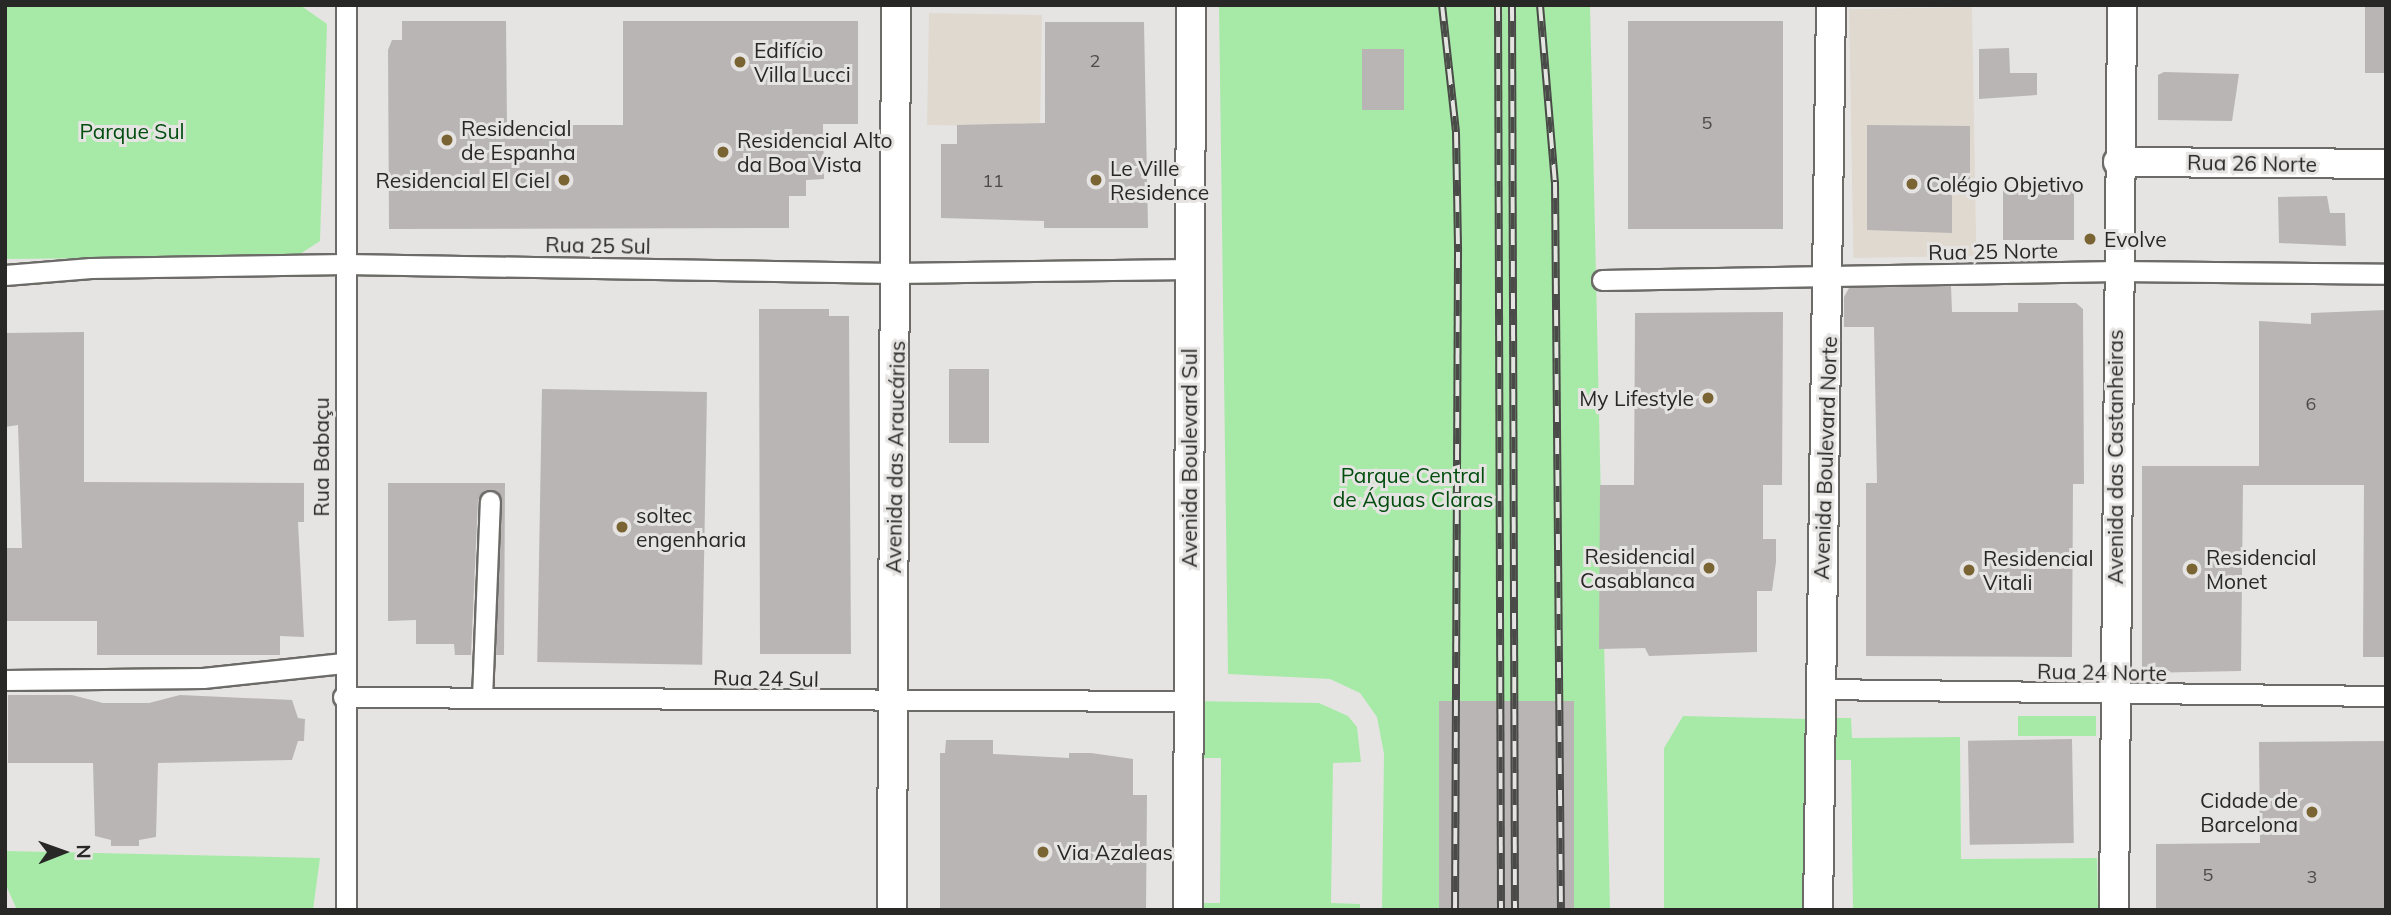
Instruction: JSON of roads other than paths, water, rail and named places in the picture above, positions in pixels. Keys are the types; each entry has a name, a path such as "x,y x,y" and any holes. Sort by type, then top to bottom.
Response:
{"street":[{"name":"Rua Babaçu","path":"346,5 343,663 346,910"},
{"name":"Avenida das Araucárias","path":"892,910 896,5"},
{"name":"Avenida Boulevard Sul","path":"1188,910 1191,5"},
{"name":"Avenida Boulevard Norte","path":"1818,910 1818,689 1830,277 1831,5"},
{"name":"Avenida das Castanheiras","path":"2114,910 2117,271 2122,5"},
{"name":"Rua 26 Norte","path":"2118,162 2386,164"},
{"name":"Rua 25 Sul","path":"5,275 91,268 345,264 895,273 1190,269"},
{"name":"Rua 25 Norte","path":"1602,281 2117,271 2386,274"},
{"path":"482,698 490,501"},
{"path":"5,680 203,678 343,663"},
{"name":"Rua 24 Norte","path":"1818,689 2114,696 2386,696"},
{"name":"Rua 24 Sul","path":"343,696 1188,701"}],"railway":[{"path":"1442,5 1456,132 1458,252 1455,910"},
{"path":"1498,5 1501,910"},
{"path":"1512,5 1515,910"},
{"path":"1540,5 1555,182 1561,910"}],"place":[{"name":"Edifício Villa Lucci","path":"740,62"},
{"name":"Residencial de Espanha","path":"447,140"},
{"name":"Residencial Alto da Boa Vista","path":"723,152"},
{"name":"Residencial El Ciel","path":"564,180"},
{"name":"Le Ville Residence","path":"1096,180"},
{"name":"Colégio Objetivo","path":"1912,184"},
{"name":"Evolve","path":"2090,239"},
{"name":"My Lifestyle","path":"1708,398"},
{"name":"soltec engenharia","path":"622,527"},
{"name":"Residencial Casablanca","path":"1709,568"},
{"name":"Residencial Monet","path":"2192,569"},
{"name":"Residencial Vitali","path":"1969,570"},
{"name":"Cidade de Barcelona","path":"2312,812"},
{"name":"Via Azaleas","path":"1043,852"}],"park label":[{"name":"Parque Sul","path":"132,131"},
{"name":"Parque Central de Águas Claras","path":"1413,487"}]}
